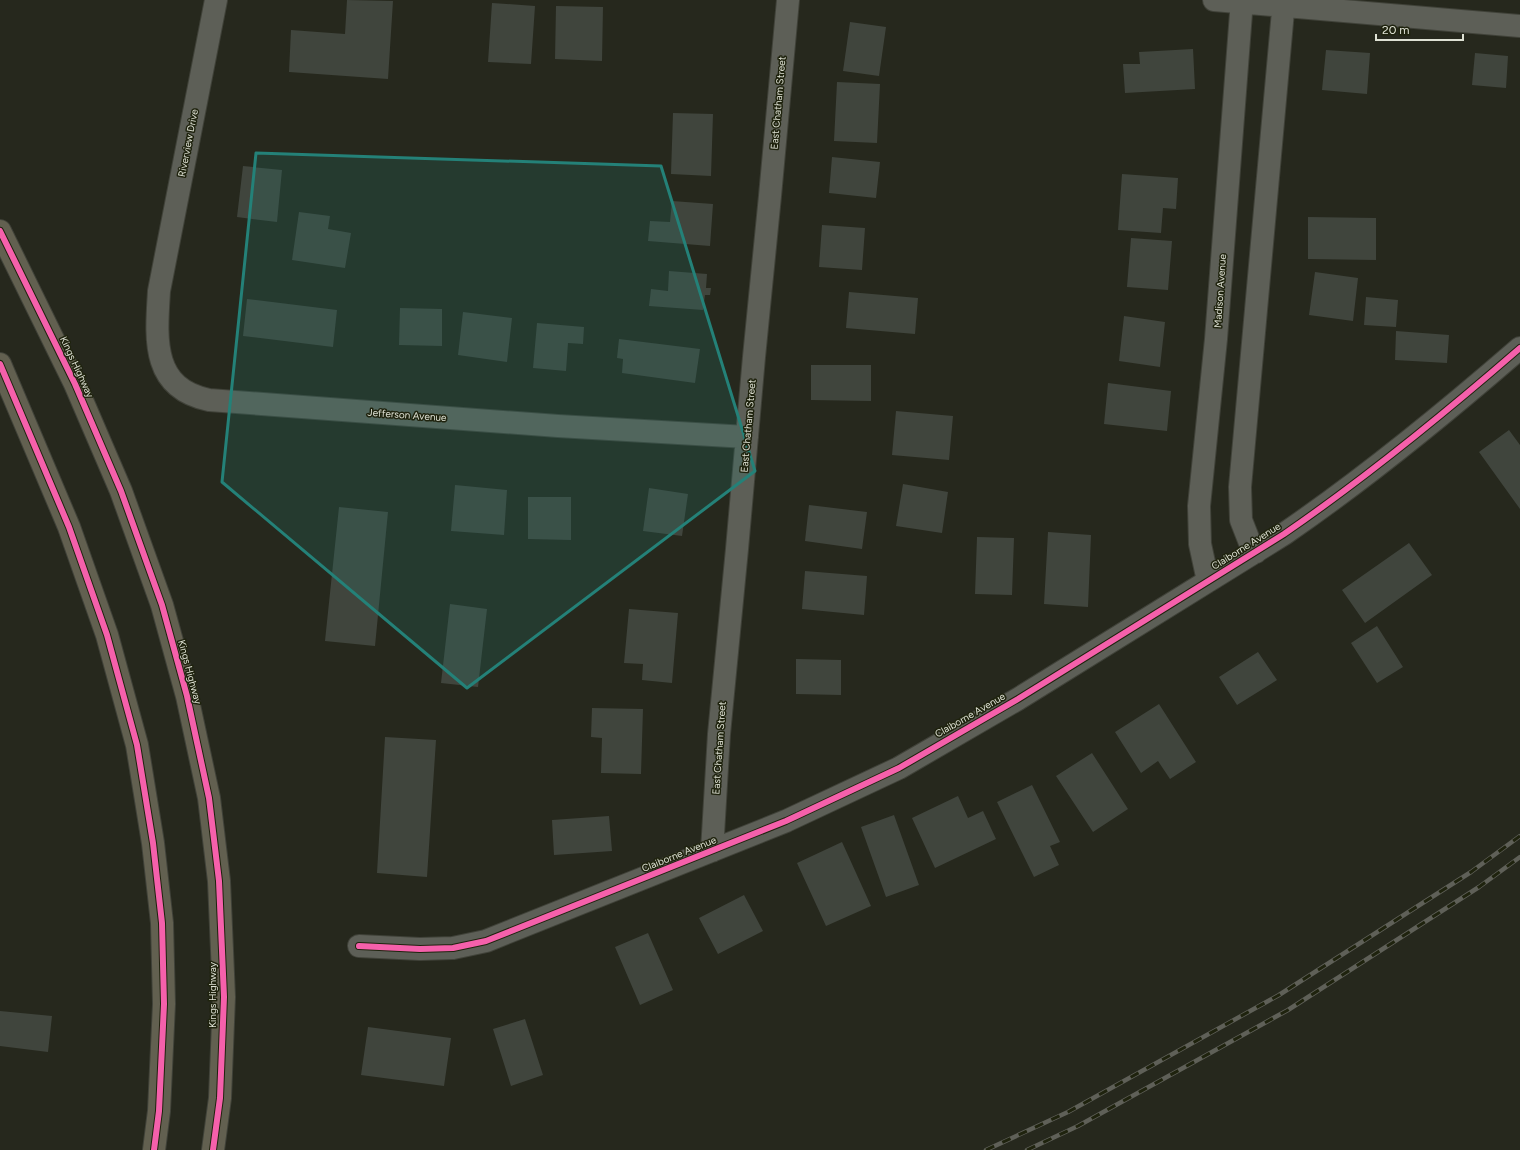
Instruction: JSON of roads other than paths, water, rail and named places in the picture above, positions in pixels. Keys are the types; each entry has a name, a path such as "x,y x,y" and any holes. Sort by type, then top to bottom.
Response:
{"main road":[{"name":"Kings Highway","path":"0,231 75,384 121,491 162,605 187,696 209,798 219,881 224,997 220,1098 213,1150"},
{"path":"0,364 69,526 106,635 137,745 154,844 162,923 164,1004 159,1111 154,1150"}],"street":[{"name":"Riverview Drive","path":"160,285 216,0"},
{"name":"East Chatham Street","path":"712,852 719,734 788,0"},
{"path":"1214,0 1284,3 1520,26"},
{"name":"Madison Avenue","path":"1208,581 1200,544 1199,506 1216,339 1242,1"},
{"path":"1256,552 1250,543 1242,520 1240,487 1284,3"},
{"name":"Jefferson Avenue","path":"160,285 157,325 159,355 166,373 180,388 198,398 543,424 747,437"},
{"name":"Claiborne Avenue","path":"359,946 420,949 453,948 486,941 712,852 786,821 899,768 1018,699 1256,552 1312,515 1424,430 1520,348"}],"railway":[{"path":"986,1150 1068,1112 1279,995 1471,872 1520,836"},
{"path":"1027,1150 1078,1126 1288,1010 1479,887 1520,857"}]}
